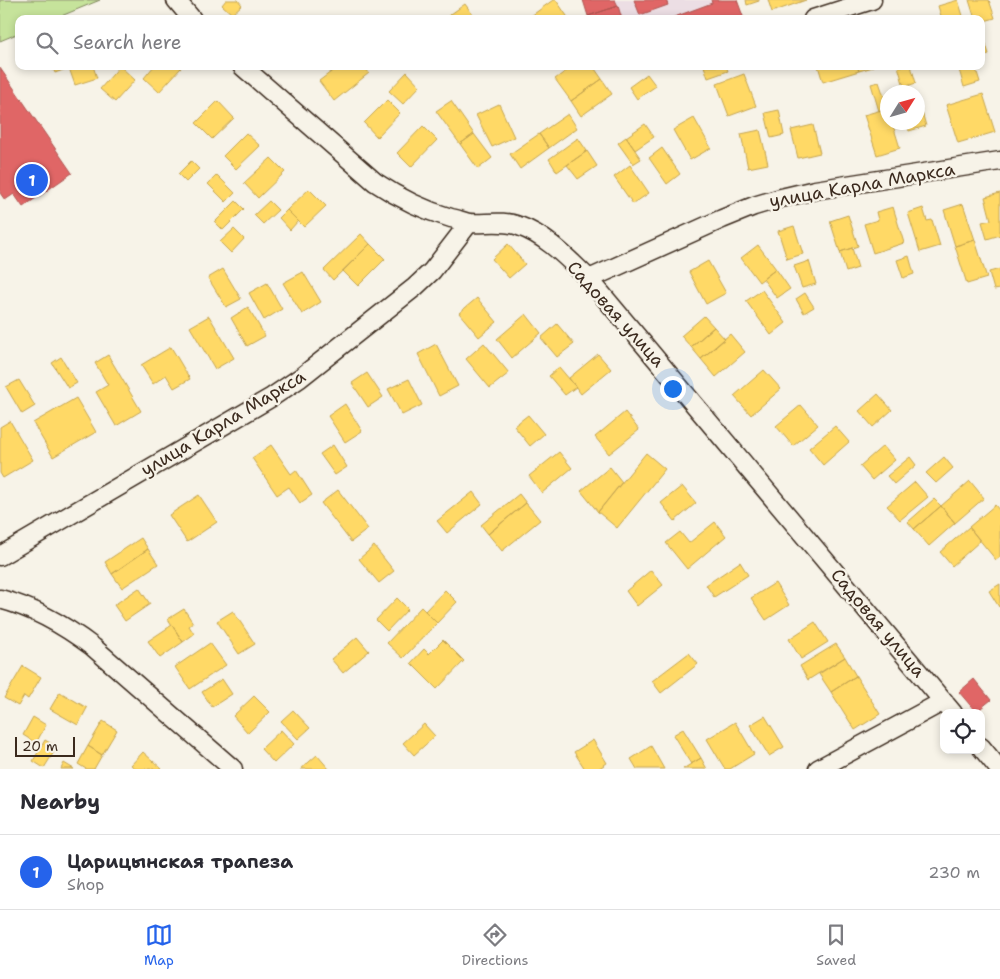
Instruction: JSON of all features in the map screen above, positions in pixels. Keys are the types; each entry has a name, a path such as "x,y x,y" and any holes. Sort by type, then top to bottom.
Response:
{"street":[{"path":"176,0 189,15"},
{"path":"825,15 872,0"},
{"name":"Садовая улица","path":"247,70 375,182 410,203 469,223 496,222 517,225 536,233 555,247 589,279 948,707"},
{"name":"улица Карла Маркса","path":"589,279 722,219 754,206 781,198 815,190 1000,161"},
{"name":"улица Карла Маркса","path":"0,556 272,397 300,378 415,287 432,271 469,223"},
{"path":"0,599 18,603 50,617 72,630 233,769"},
{"path":"818,769 948,707"},
{"path":"985,752 999,769"}],"shaded area":[{"path":"583,0 737,0 743,15 589,15"}],"green space":[{"path":"0,0 100,0 64,15 15,15 15,35 0,41"}],"building: Homes":[{"path":"226,0 238,0 242,5 232,14 222,5"},
{"path":"553,0 556,0 566,15 532,15"},
{"path":"746,0 759,0 759,1 747,5"},
{"path":"768,0 806,0 772,12"},
{"path":"958,0 963,15 941,15 938,6"},
{"path":"969,0 989,0 995,18 985,21 985,15 974,15"},
{"path":"465,4 473,15 450,15"},
{"path":"985,41 989,54 985,56"},
{"path":"70,70 94,70 97,78 75,85"},
{"path":"117,70 124,70 135,80 115,102 100,89"},
{"path":"151,70 179,70 159,92 144,78"},
{"path":"334,70 367,70 369,73 334,101 319,81"},
{"path":"567,70 596,70 602,79 571,101 555,79"},
{"path":"705,70 728,71 708,78"},
{"path":"819,70 859,71 823,82"},
{"path":"899,70 912,70 916,83 903,85"},
{"path":"959,70 976,70 980,82 964,87"},
{"path":"407,72 420,86 403,104 389,91"},
{"path":"647,74 656,86 637,99 629,87"},
{"path":"744,74 756,106 729,116 717,84"},
{"path":"602,79 612,94 581,116 571,101"},
{"path":"879,82 880,85 879,111 871,84"},
{"path":"983,94 995,132 958,143 946,105"},
{"path":"387,100 400,113 377,137 364,123"},
{"path":"218,101 234,118 212,139 196,123"},
{"path":"451,101 474,134 460,144 436,111"},
{"path":"499,104 514,137 492,147 476,115"},
{"path":"779,110 784,135 771,138 765,113"},
{"path":"880,110 880,130 894,130 900,148 877,155 864,115"},
{"path":"568,114 577,128 549,148 539,134"},
{"path":"694,118 711,148 690,160 673,130"},
{"path":"645,124 654,137 635,150 626,137"},
{"path":"813,125 820,153 798,158 791,130"},
{"path":"423,126 437,140 411,167 397,153"},
{"path":"760,130 768,164 748,168 741,134"},
{"path":"246,133 260,146 236,169 223,156"},
{"path":"474,134 492,158 478,169 460,144"},
{"path":"539,134 549,148 520,169 510,154"},
{"path":"626,137 641,159 633,164 618,143"},
{"path":"578,138 587,151 557,172 549,159"},
{"path":"662,148 680,174 667,184 649,158"},
{"path":"587,151 597,166 578,179 567,165"},
{"path":"271,158 285,172 258,198 244,183"},
{"path":"191,161 199,169 186,182 178,174"},
{"path":"630,165 649,193 633,204 614,177"},
{"path":"217,175 235,193 226,202 208,184"},
{"path":"309,189 326,206 304,227 287,210"},
{"path":"1000,193 1000,235 987,239 982,222 991,220 985,197"},
{"path":"236,201 244,209 223,230 215,222"},
{"path":"269,201 278,210 263,224 254,215"},
{"path":"963,204 975,240 955,246 944,210"},
{"path":"893,207 904,243 873,253 864,224 878,220 876,212"},
{"path":"923,208 927,221 932,220 940,246 920,252 908,213"},
{"path":"287,210 298,221 290,230 279,218"},
{"path":"848,215 858,246 840,252 830,221"},
{"path":"794,226 803,254 787,259 778,231"},
{"path":"234,229 244,239 231,253 220,242"},
{"path":"361,234 370,244 333,280 324,270"},
{"path":"975,240 987,278 967,284 955,246"},
{"path":"370,244 385,259 358,286 343,271"},
{"path":"508,244 525,264 509,278 492,259"},
{"path":"758,245 776,269 759,282 741,258"},
{"path":"852,248 858,268 846,272 840,252"},
{"path":"909,256 914,274 903,278 897,260"},
{"path":"708,261 726,293 706,304 689,272"},
{"path":"809,261 816,284 802,288 794,266"},
{"path":"223,269 241,299 226,307 208,278"},
{"path":"776,269 790,289 777,298 763,279"},
{"path":"1000,269 1000,289 994,290 989,272"},
{"path":"303,272 321,302 302,314 283,283"},
{"path":"267,283 282,309 264,320 249,293"},
{"path":"762,290 786,323 771,335 746,301"},
{"path":"805,293 814,307 804,313 796,299"},
{"path":"477,298 497,322 479,337 459,313"},
{"path":"248,307 265,336 247,346 231,318"},
{"path":"526,314 541,333 512,358 497,339"},
{"path":"209,316 234,358 215,369 190,327"},
{"path":"704,316 714,327 691,347 681,336"},
{"path":"557,324 574,344 557,357 541,338"},
{"path":"714,327 725,339 701,359 691,347"},
{"path":"730,334 745,352 716,377 701,359"},
{"path":"484,343 509,373 490,388 466,359"},
{"path":"436,344 458,386 439,396 418,354"},
{"path":"171,347 190,379 174,388 166,375 153,384 141,365"},
{"path":"598,354 611,369 581,394 569,378"},
{"path":"108,355 141,411 116,426 96,392 108,385 95,363"},
{"path":"61,357 77,383 68,388 52,363"},
{"path":"559,367 576,387 565,395 549,376"},
{"path":"764,370 781,389 751,415 734,396"},
{"path":"367,373 383,397 368,407 352,383"},
{"path":"409,379 422,405 402,415 388,389"},
{"path":"19,380 35,406 22,414 6,387"},
{"path":"878,394 892,410 873,427 859,411"},
{"path":"76,398 96,432 53,457 33,423"},
{"path":"345,404 362,431 345,442 328,416"},
{"path":"801,405 818,425 793,446 776,426"},
{"path":"625,412 639,430 609,454 595,437"},
{"path":"528,415 544,434 530,446 514,426"},
{"path":"10,421 33,460 3,478 0,473 0,427"},
{"path":"835,426 849,442 823,465 809,448"},
{"path":"271,445 291,474 296,470 312,495 300,503 289,487 277,495 252,458"},
{"path":"333,445 347,467 335,475 320,454"},
{"path":"883,446 895,460 872,480 860,466"},
{"path":"559,452 572,468 542,493 529,476"},
{"path":"646,453 665,469 617,528 598,512"},
{"path":"910,457 916,465 894,484 887,476"},
{"path":"944,457 953,468 936,483 926,473"},
{"path":"610,467 622,482 598,512 581,491"},
{"path":"970,481 984,498 955,523 941,506"},
{"path":"915,482 928,497 900,520 887,506"},
{"path":"682,486 696,503 675,521 661,503"},
{"path":"338,490 368,529 351,542 321,503"},
{"path":"473,492 482,504 447,533 437,521"},
{"path":"519,494 526,503 488,534 481,525"},
{"path":"199,495 217,522 187,542 169,515"},
{"path":"934,499 941,506 914,529 908,522"},
{"path":"526,503 540,520 502,551 488,534"},
{"path":"995,505 1000,511 1000,557 996,560 969,527"},
{"path":"941,506 955,523 929,546 914,529"},
{"path":"715,522 726,536 687,569 666,543 680,532 689,543"},
{"path":"969,527 980,541 952,566 940,552"},
{"path":"141,538 148,549 112,574 105,562"},
{"path":"374,546 394,571 379,583 359,559"},
{"path":"148,549 158,564 122,588 112,574"},
{"path":"740,562 748,575 714,597 706,585"},
{"path":"651,570 663,585 637,606 626,591"},
{"path":"775,583 789,605 766,620 751,598"},
{"path":"1000,584 1000,606 999,607 989,591"},
{"path":"139,588 150,604 125,621 114,605"},
{"path":"445,590 457,602 437,623 425,611"},
{"path":"397,598 408,609 387,631 376,620"},
{"path":"421,607 437,623 403,658 387,643"},
{"path":"184,609 193,623 189,626 194,634 183,642 168,619"},
{"path":"233,611 255,644 239,654 217,621"},
{"path":"815,622 828,642 801,659 789,639"},
{"path":"172,625 183,642 160,658 148,641"},
{"path":"357,637 369,651 343,673 331,659"},
{"path":"443,640 464,661 437,689 411,663 424,649 429,654"},
{"path":"210,643 226,665 190,689 175,667"},
{"path":"836,644 845,657 808,680 800,666"},
{"path":"689,653 698,664 661,693 652,681"},
{"path":"845,657 856,676 831,692 819,674"},
{"path":"23,666 41,677 28,699 24,696 18,706 4,698"},
{"path":"856,676 880,714 855,730 831,692"},
{"path":"222,679 232,694 212,707 202,692"},
{"path":"60,692 87,708 78,725 50,709"},
{"path":"254,696 270,712 248,733 233,716"},
{"path":"293,710 310,728 298,739 281,721"},
{"path":"765,716 784,747 769,756 750,725"},
{"path":"33,717 46,725 36,743 23,735"},
{"path":"103,721 117,730 102,755 88,746"},
{"path":"735,722 754,754 730,769 725,769 707,739"},
{"path":"424,724 435,736 414,755 403,743"},
{"path":"683,729 701,758 691,764 673,735"},
{"path":"281,730 294,744 274,763 261,749"},
{"path":"45,740 57,747 44,768 33,761"},
{"path":"593,740 607,763 598,769 585,769 574,752"},
{"path":"88,746 102,755 94,769 86,769 78,764"},
{"path":"651,746 664,769 637,769 631,759"},
{"path":"143,752 162,769 136,769 131,765"},
{"path":"317,755 329,769 301,769"},
{"path":"701,758 707,769 683,769 691,764"},
{"path":"64,763 74,769 61,769"}],"building: Shops":[{"path":"583,0 615,0 618,6 591,15 588,15"},
{"path":"634,0 666,0 668,5 640,15"},
{"path":"711,0 737,0 743,15 680,15 712,3"},
{"path":"618,6 621,15 591,15"},
{"path":"0,68 72,173 23,207 14,194 5,200 0,193"},
{"path":"974,679 991,700 980,709 973,709 959,692"}],"place":[{"name":"Царицынская трапеза","path":"32,180"}]}
